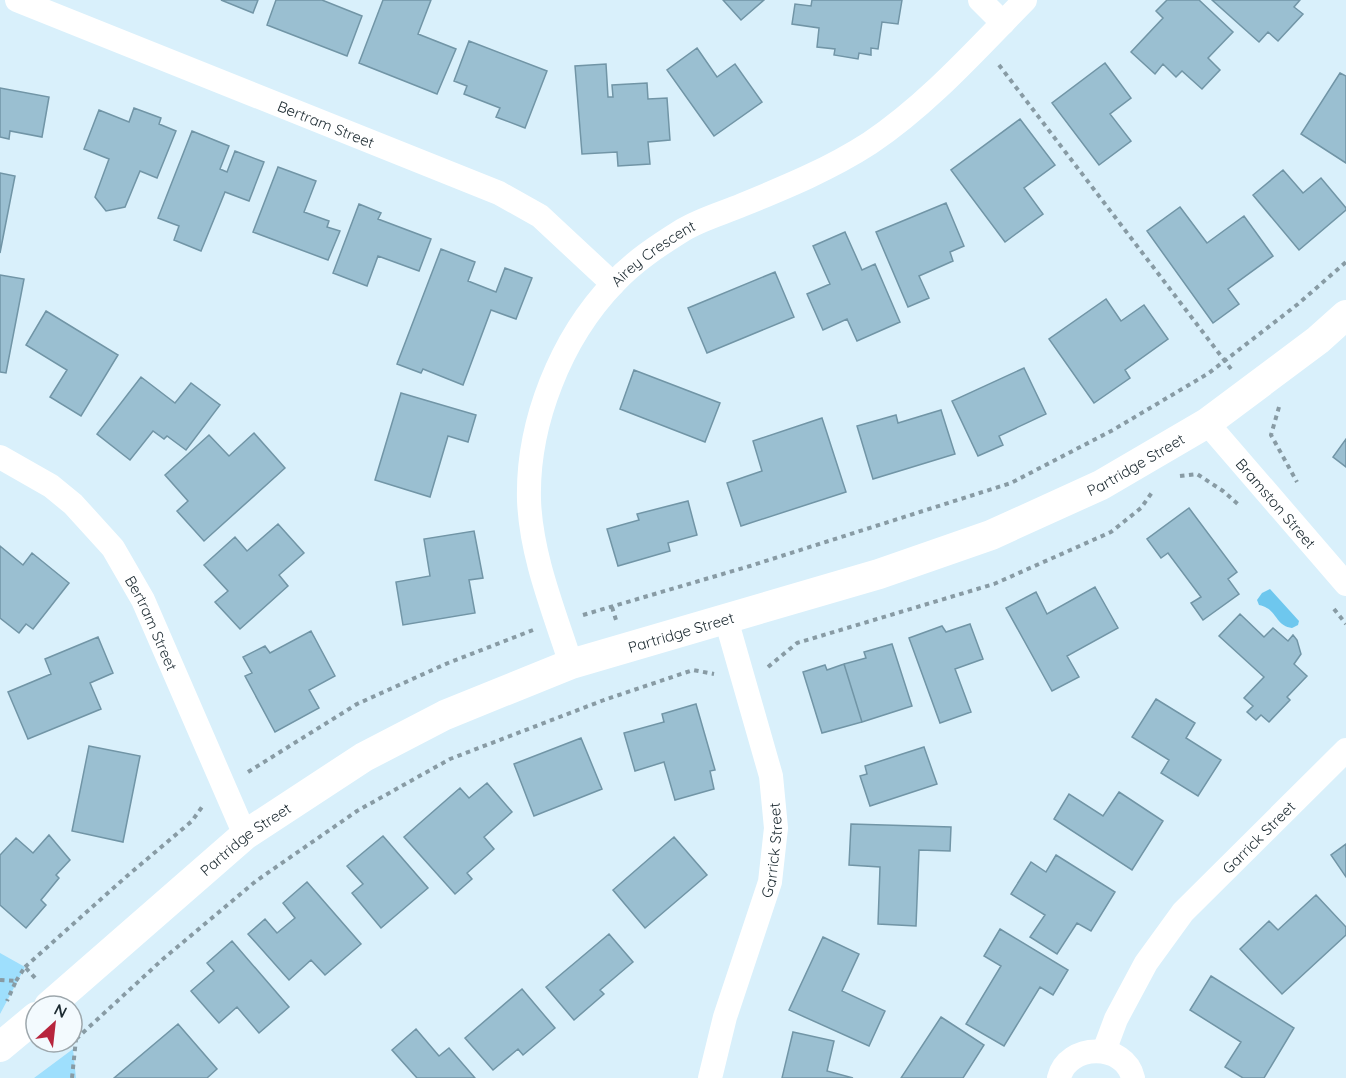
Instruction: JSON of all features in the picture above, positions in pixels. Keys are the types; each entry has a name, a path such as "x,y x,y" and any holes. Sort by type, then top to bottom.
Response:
{"street":[{"name":"Bertram Street","path":"17,0 500,193 540,216 613,284"},
{"path":"980,0 1003,22"},
{"name":"Airey Crescent","path":"571,664 537,556 529,500 534,442 550,385 577,331 613,284 636,263 685,229 805,180 870,143 931,95 1025,0"},
{"name":"Partridge Street","path":"63,994 245,835 364,757 445,715 571,664 879,573 991,535 1101,485 1207,423 1318,340 1346,315"},
{"name":"Bramston Street","path":"1207,423 1346,584"},
{"name":"Bertram Street","path":"0,457 51,486 73,504 113,548 143,600 245,835"},
{"name":"Garrick Street","path":"710,1078 725,1017 770,882 776,828 771,776 726,619"},
{"name":"Garrick Street","path":"1104,1051 1116,1019 1146,963 1183,912 1346,750"},
{"path":"0,1047 24,1027"},
{"path":"1059,1078 1060,1072 1071,1059 1087,1051 1104,1051 1121,1058 1132,1072 1133,1078"}],"path":[{"path":"982,43 1224,361"},
{"path":"26,968 127,876 192,821 211,795 357,704 448,663 527,632 761,563 1011,483 1113,430 1209,373 1298,304 1346,262"},
{"path":"1280,405 1271,435 1301,489"},
{"path":"1174,477 1197,474 1223,491 1248,514"},
{"path":"84,1030 163,959 256,881 357,812 450,759 604,700 693,670 729,677 767,668 796,643 994,584 1111,532 1141,508 1157,486"},
{"path":"1331,606 1346,624"},
{"path":"0,980 16,981 4,1006"},
{"path":"72,1078 73,1054"}],"shaded area":[{"path":"1270,589 1299,621 1298,625 1292,628 1282,624 1270,610 1259,605 1257,600 1262,593"},
{"path":"0,953 25,967 0,1014"},
{"path":"66,1054 74,1054 76,1078 34,1078"}],"building":[{"path":"221,0 258,0 253,13"},
{"path":"276,0 322,0 362,16 347,56 267,25"},
{"path":"383,0 431,0 418,34 456,49 437,94 359,63"},
{"path":"723,0 764,0 741,20"},
{"path":"812,0 902,0 898,24 882,22 878,49 871,48 871,55 859,53 858,59 834,55 835,49 817,47 819,28 792,24 795,4 811,6"},
{"path":"1167,0 1199,0 1233,32 1208,58 1220,70 1202,89 1182,71 1176,77 1163,64 1155,74 1131,52 1163,18 1156,11"},
{"path":"1212,0 1300,0 1294,7 1303,14 1278,41 1268,32 1259,42"},
{"path":"469,41 547,71 525,128 496,117 500,108 464,94 467,86 454,81"},
{"path":"697,48 717,77 735,64 762,102 714,136 667,70"},
{"path":"1105,63 1131,98 1110,114 1131,141 1099,165 1052,103"},
{"path":"606,64 608,97 613,97 612,85 647,83 648,99 667,98 670,140 648,142 650,164 618,166 617,152 582,154 575,66"},
{"path":"1340,73 1346,76 1346,163 1301,134"},
{"path":"0,88 49,97 42,137 10,131 9,139 0,137"},
{"path":"134,108 161,118 159,124 176,131 157,178 140,171 125,207 106,211 95,197 109,159 84,149 99,110 129,122"},
{"path":"1020,119 1055,165 1024,188 1043,214 1005,242 951,170"},
{"path":"192,131 229,146 220,169 227,172 235,151 264,162 249,201 225,192 201,251 174,240 179,226 158,218"},
{"path":"278,167 316,181 304,212 329,221 327,227 340,231 328,260 253,232"},
{"path":"1283,170 1303,193 1321,178 1346,208 1299,250 1253,195"},
{"path":"0,173 15,176 0,253"},
{"path":"946,203 964,246 950,252 953,261 919,276 929,298 908,307 876,232"},
{"path":"359,204 381,213 378,219 431,239 419,271 378,256 367,286 333,273"},
{"path":"1180,207 1207,243 1244,216 1273,256 1228,289 1239,304 1213,323 1147,231"},
{"path":"845,232 862,270 875,264 900,322 857,341 847,319 823,330 807,294 830,284 813,246"},
{"path":"441,249 475,262 468,281 496,292 505,268 532,278 516,319 491,310 463,385 423,369 421,373 397,364"},
{"path":"775,272 794,317 707,353 688,308"},
{"path":"0,275 24,279 6,373 0,372"},
{"path":"1106,299 1121,321 1144,305 1168,339 1125,370 1130,378 1094,403 1049,339"},
{"path":"46,311 118,355 81,416 50,397 67,370 26,345"},
{"path":"1024,368 1046,414 999,436 1003,445 978,456 952,401"},
{"path":"634,370 720,403 705,442 620,409"},
{"path":"141,377 175,403 191,383 220,405 186,450 167,436 164,439 153,431 130,460 97,434"},
{"path":"401,393 476,415 468,442 448,436 430,497 375,480"},
{"path":"941,410 955,454 873,479 857,426 896,415 898,423"},
{"path":"822,418 846,492 741,526 727,483 762,471 753,441"},
{"path":"254,433 285,468 204,541 177,511 188,501 165,475 209,435 229,456"},
{"path":"1346,439 1346,467 1333,457"},
{"path":"688,501 697,535 668,543 670,551 618,566 607,529 639,520 637,514"},
{"path":"1189,508 1237,572 1228,579 1239,594 1203,620 1191,603 1201,597 1168,553 1161,558 1147,539"},
{"path":"278,524 304,553 279,575 288,586 240,629 215,602 228,591 204,565 235,537 247,551"},
{"path":"474,531 483,578 469,580 475,613 403,625 396,582 430,576 424,539"},
{"path":"0,546 23,565 32,553 69,583 33,629 26,624 19,633 0,618"},
{"path":"1095,587 1118,628 1067,656 1079,677 1052,691 1006,608 1036,592 1047,614"},
{"path":"1240,614 1264,637 1273,628 1288,641 1293,635 1301,654 1294,664 1307,676 1287,697 1290,700 1269,722 1261,715 1256,720 1247,712 1253,706 1244,698 1264,677 1219,636"},
{"path":"970,624 983,659 955,669 971,712 940,723 909,638 942,626 946,632"},
{"path":"311,631 335,676 309,690 319,708 275,732 245,676 252,673 243,657 265,646 270,653"},
{"path":"98,637 113,673 90,683 101,709 28,739 8,692 51,674 45,659"},
{"path":"892,644 912,706 862,722 844,664 866,658 864,652"},
{"path":"844,664 862,722 822,733 803,672 825,665 827,670"},
{"path":"1156,699 1195,723 1186,738 1221,760 1198,796 1161,773 1169,760 1132,737"},
{"path":"696,704 715,770 710,771 714,789 675,800 664,762 635,771 624,733 664,722 662,714"},
{"path":"581,738 602,789 534,816 514,764"},
{"path":"89,746 140,756 123,842 72,831"},
{"path":"924,747 937,784 870,806 860,776 867,774 865,766"},
{"path":"487,783 512,812 484,837 494,849 467,873 472,879 455,894 404,837 460,788 469,798"},
{"path":"1119,792 1163,821 1132,870 1054,819 1069,794 1103,816"},
{"path":"851,824 951,827 950,851 919,850 916,926 878,924 880,867 849,865"},
{"path":"49,835 70,860 56,875 59,878 41,900 46,905 26,928 0,905 0,855 16,838 33,853"},
{"path":"383,836 428,888 381,928 352,893 363,884 347,866"},
{"path":"674,837 707,875 645,928 613,890"},
{"path":"1346,844 1346,877 1331,855"},
{"path":"1056,855 1115,892 1091,931 1077,923 1057,954 1030,937 1045,915 1011,894 1031,862 1046,872"},
{"path":"307,882 361,944 325,975 311,960 289,980 248,934 265,919 277,933 295,918 283,903"},
{"path":"1316,895 1346,927 1346,935 1282,994 1240,949 1269,921 1278,930"},
{"path":"1000,929 1068,970 1053,995 1040,987 1004,1046 966,1024 1001,966 984,956"},
{"path":"609,934 633,962 600,990 604,994 574,1020 546,987"},
{"path":"823,937 859,954 842,991 885,1011 869,1046 789,1010"},
{"path":"232,941 289,1007 259,1033 237,1007 219,1023 191,991 214,971 207,963"},
{"path":"1211,976 1294,1028 1264,1078 1243,1078 1225,1067 1241,1042 1190,1010"},
{"path":"522,989 555,1028 523,1055 518,1049 493,1070 465,1038"},
{"path":"941,1017 984,1045 963,1078 901,1078"},
{"path":"178,1024 217,1069 207,1078 114,1078"},
{"path":"416,1029 439,1056 449,1048 475,1078 417,1078 392,1050"},
{"path":"793,1032 834,1041 827,1071 853,1078 782,1078"}]}
